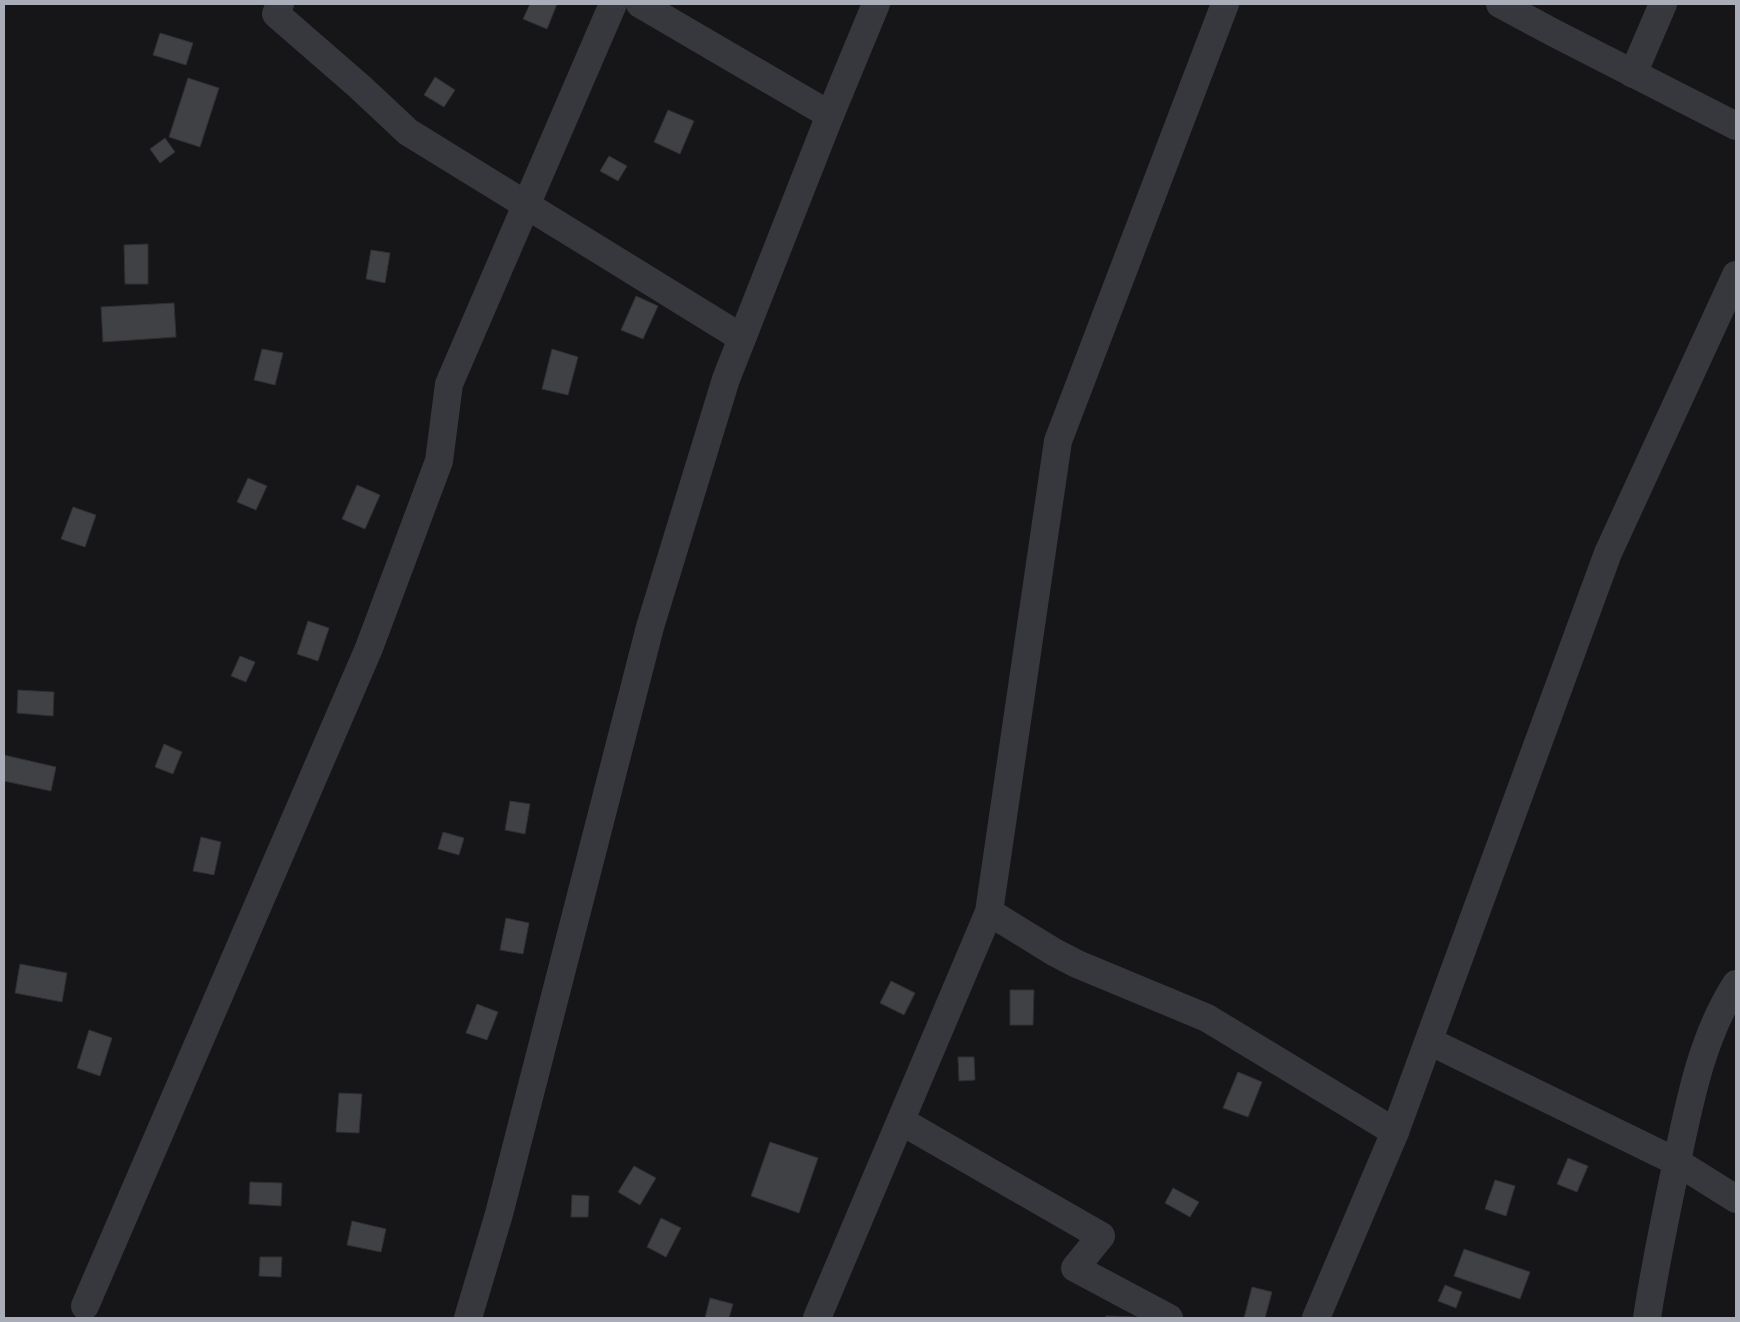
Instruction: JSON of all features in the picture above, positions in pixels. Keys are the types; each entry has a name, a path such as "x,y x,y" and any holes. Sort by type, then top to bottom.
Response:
{"street":[{"path":"280,4 276,14 360,86 408,132 526,203 742,338"},
{"path":"85,1306 369,648 439,461 449,384 613,4"},
{"path":"640,4 830,115"},
{"path":"468,1318 500,1214 650,626 726,379 876,4"},
{"path":"817,1318 990,912 1058,441 1225,4"},
{"path":"1500,4 1736,126"},
{"path":"1633,74 1663,4"},
{"path":"1316,1318 1395,1132 1608,553 1728,315 1736,275"},
{"path":"990,912 1076,964 1207,1018 1395,1132"},
{"path":"1647,1318 1661,1234 1689,1106 1703,1054 1724,1004 1736,984"},
{"path":"1429,1041 1677,1162 1736,1199"},
{"path":"901,1121 1101,1236 1075,1268 1169,1318"}],"building":[{"path":"530,4 557,4 547,29 523,19"},
{"path":"160,33 193,43 186,65 153,55"},
{"path":"435,77 455,90 444,107 424,95"},
{"path":"188,78 219,88 200,147 169,137"},
{"path":"668,110 694,121 680,154 654,142"},
{"path":"165,138 175,152 160,163 150,149"},
{"path":"609,156 627,166 618,181 600,171"},
{"path":"148,244 148,284 125,284 124,245"},
{"path":"371,250 390,253 385,283 366,279"},
{"path":"636,296 658,306 643,339 621,330"},
{"path":"174,303 176,337 103,342 101,307"},
{"path":"262,349 283,353 275,385 254,380"},
{"path":"552,349 578,357 568,395 542,389"},
{"path":"248,478 267,486 256,510 237,502"},
{"path":"357,485 380,495 365,529 342,519"},
{"path":"73,507 96,515 85,547 61,539"},
{"path":"308,621 329,628 318,661 297,654"},
{"path":"240,656 255,662 246,682 231,676"},
{"path":"18,690 54,692 53,716 17,713"},
{"path":"164,744 182,752 173,774 155,767"},
{"path":"4,755 56,767 51,791 4,781"},
{"path":"510,801 530,804 525,834 505,830"},
{"path":"443,832 464,838 459,855 438,849"},
{"path":"201,837 221,842 214,875 193,871"},
{"path":"506,918 529,923 523,954 500,950"},
{"path":"20,964 67,973 62,1002 15,993"},
{"path":"891,981 915,993 904,1015 880,1003"},
{"path":"1010,990 1034,990 1033,1025 1010,1025"},
{"path":"477,1004 498,1012 487,1040 466,1033"},
{"path":"89,1030 112,1038 100,1076 77,1068"},
{"path":"958,1057 974,1057 975,1080 959,1081"},
{"path":"1238,1072 1262,1082 1248,1117 1223,1108"},
{"path":"339,1093 362,1094 359,1133 336,1132"},
{"path":"770,1142 818,1158 799,1213 751,1196"},
{"path":"1568,1158 1588,1166 1577,1192 1557,1184"},
{"path":"634,1166 656,1178 640,1205 618,1192"},
{"path":"1495,1180 1515,1186 1506,1216 1485,1209"},
{"path":"250,1182 282,1183 281,1206 249,1204"},
{"path":"1173,1188 1199,1202 1190,1217 1165,1203"},
{"path":"572,1195 589,1196 588,1217 571,1217"},
{"path":"661,1218 681,1228 666,1257 647,1247"},
{"path":"352,1221 386,1229 381,1252 347,1245"},
{"path":"1464,1249 1530,1272 1520,1299 1454,1276"},
{"path":"260,1257 282,1257 281,1277 259,1276"},
{"path":"1445,1285 1462,1292 1456,1308 1438,1301"},
{"path":"1252,1287 1272,1292 1265,1318 1244,1318"},
{"path":"710,1298 733,1304 729,1318 705,1318"},
{"path":"1106,1316 1135,1317 1135,1318 1106,1318"}]}
